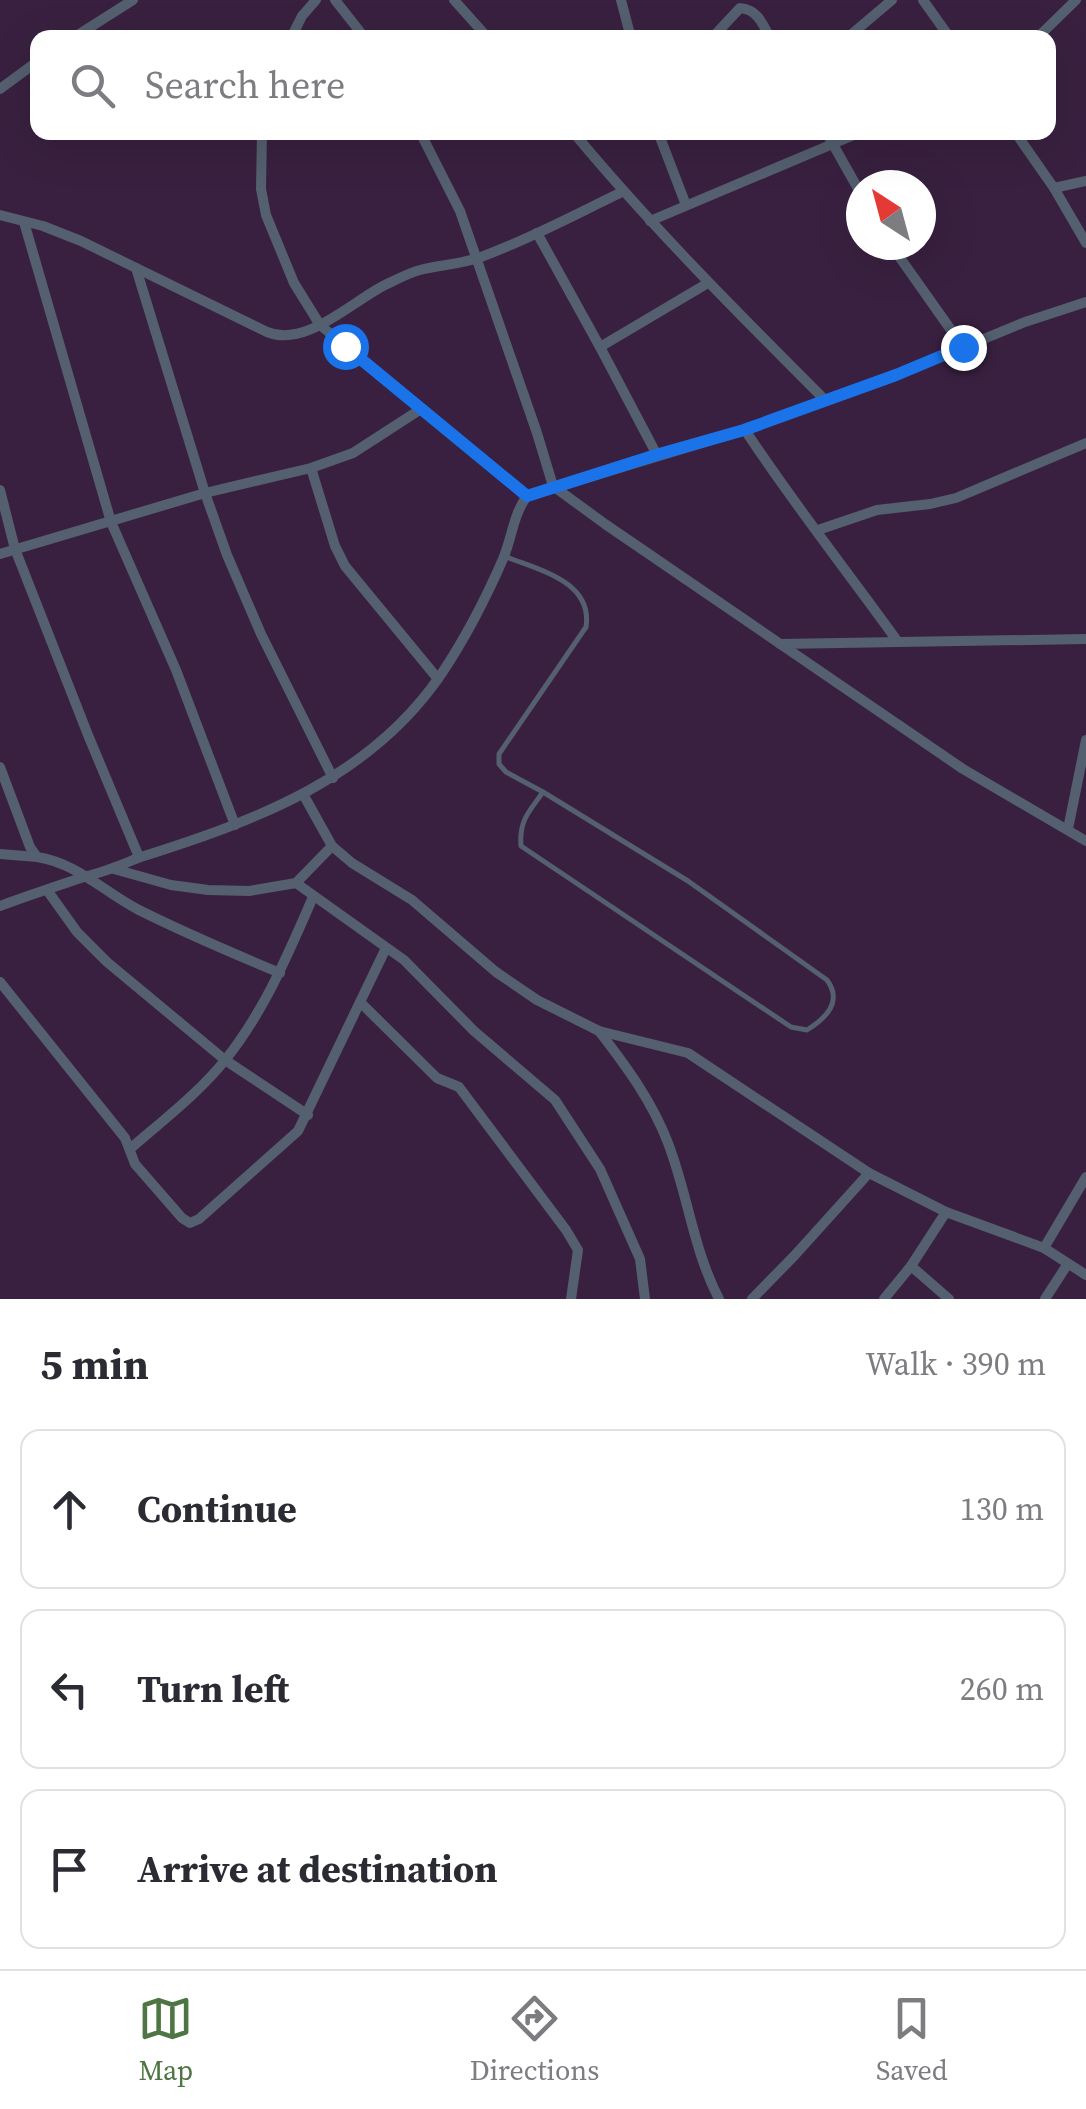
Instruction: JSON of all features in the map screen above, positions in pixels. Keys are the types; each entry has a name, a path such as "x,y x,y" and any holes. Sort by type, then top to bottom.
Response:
{"street":[{"path":"86,30 133,0"},
{"path":"295,30 316,0"},
{"path":"335,0 359,30"},
{"path":"454,0 481,30"},
{"path":"622,0 629,30"},
{"path":"856,30 892,0"},
{"path":"940,0 927,5 944,30"},
{"path":"1044,30 1076,0"},
{"path":"719,30 740,8 756,14 765,30"},
{"path":"0,90 30,68"},
{"path":"262,140 261,189 266,215 294,282 320,325 527,496"},
{"path":"424,140 460,211 553,486 963,769 1086,841"},
{"path":"580,140 622,192 825,400"},
{"path":"661,140 686,205"},
{"path":"831,140 848,170"},
{"path":"650,221 846,140"},
{"path":"1021,140 1086,242"},
{"path":"1054,188 1086,181"},
{"path":"0,215 43,226 81,242 286,337 320,325 416,271 477,258 622,192"},
{"path":"24,222 111,522 176,670 235,825"},
{"path":"537,233 656,455"},
{"path":"902,260 963,347"},
{"path":"136,268 227,555 260,634 333,778"},
{"path":"600,347 708,283"},
{"path":"0,906 235,825 333,778 373,748 403,721 461,644 504,556 516,516 527,496 744,430 1086,302"},
{"path":"0,554 205,494 311,468 353,453 420,409"},
{"path":"744,430 898,642"},
{"path":"818,530 876,510 956,498 1086,443"},
{"path":"311,468 345,566 438,679"},
{"path":"0,490 15,549 139,857"},
{"path":"779,644 1086,639"},
{"path":"1068,829 1086,740"},
{"path":"0,767 37,857"},
{"path":"302,794 332,846 352,864 412,900 496,972 536,1000 598,1030 688,1053 869,1173 946,1212 1044,1248 1086,1275"},
{"path":"113,869 154,882 248,891 296,883 332,846"},
{"path":"0,854 48,859 87,876 134,908 280,974"},
{"path":"296,883 418,972 474,1031 560,1106 600,1169 640,1259 645,1299"},
{"path":"46,890 77,932 108,962 225,1060 308,1115"},
{"path":"130,1149 225,1060 280,974 313,897"},
{"path":"0,982 125,1138 135,1164 190,1223 298,1131 386,948"},
{"path":"360,1002 437,1078 458,1088 566,1230 578,1250 572,1299"},
{"path":"598,1030 636,1079 668,1144 694,1239 720,1299"},
{"path":"752,1299 869,1173"},
{"path":"1044,1248 1086,1178"},
{"path":"884,1299 946,1212"},
{"path":"1045,1299 1067,1264"},
{"path":"911,1266 948,1299"}],"lane":[{"path":"504,556 564,581 584,601 588,614 586,626 499,754 498,764 506,772 544,792 688,881 827,980 834,990 834,1002 824,1018 806,1030 791,1027 521,846 523,821 544,792"}],"route":[{"path":"345,346 527,496 744,430 963,347"}]}
